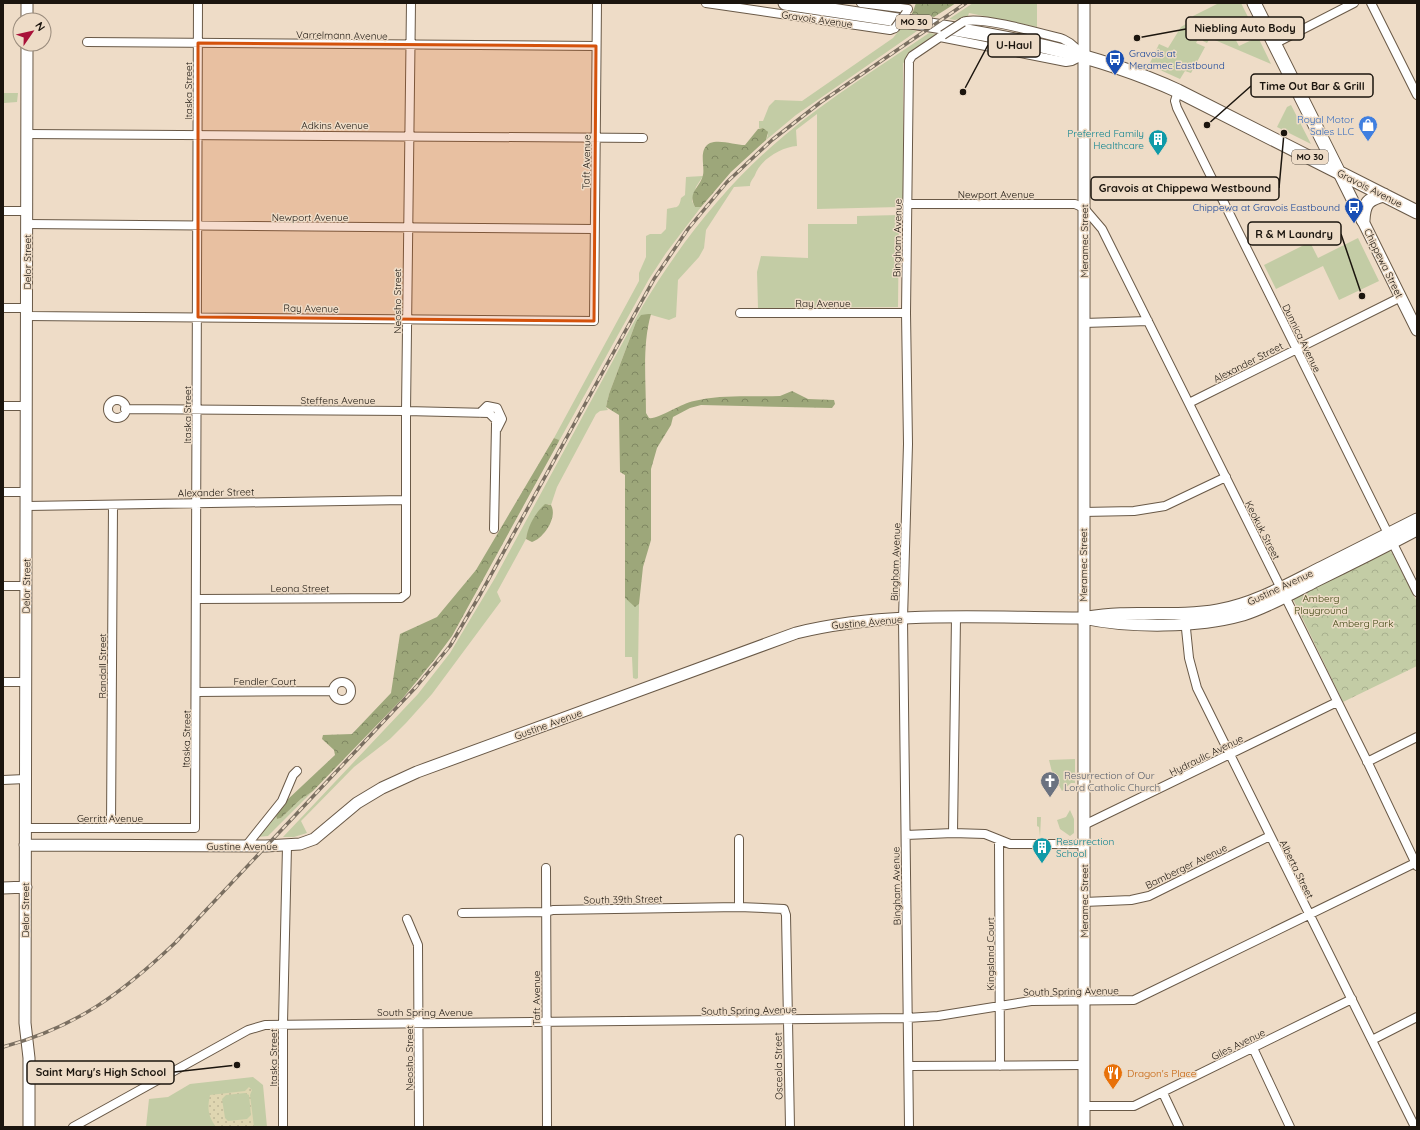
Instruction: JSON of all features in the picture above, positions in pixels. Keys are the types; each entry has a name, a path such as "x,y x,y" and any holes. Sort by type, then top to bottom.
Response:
{"main road":[{"name":"Gravois Avenue","path":"785,3 971,31 1084,55 1143,76 1178,91 1417,212"},
{"name":"Chippewa Street","path":"1254,3 1338,171"},
{"path":"1363,220 1366,203 1369,200 1384,195"}],"street":[{"name":"Itaska Street","path":"195,828 198,3"},
{"name":"Neosho Street","path":"403,597 406,594 406,411 411,3"},
{"name":"Taft Avenue","path":"594,321 597,3"},
{"name":"Gravois Avenue","path":"706,3 890,30 895,28 907,8 861,3"},
{"name":"Meramec Street","path":"1084,3 1084,1127"},
{"path":"1274,44 1354,3"},
{"path":"1371,3 1417,95"},
{"name":"Gravois Avenue","path":"942,36 963,22 970,20 1008,26 1063,39 1084,55"},
{"path":"942,36 1066,62 1072,62 1084,55"},
{"name":"Bingham Avenue","path":"909,1127 903,619 908,444 906,313 909,61 912,56 942,36"},
{"name":"Varrelmann Avenue","path":"87,42 411,46 596,46"},
{"name":"Delor Street","path":"27,52 25,1023 29,1050 29,1127"},
{"name":"Dunnica Avenue","path":"1178,91 1176,101 1177,108 1417,592"},
{"name":"Adkins Avenue","path":"27,134 644,138"},
{"name":"Chippewa Street","path":"1338,171 1417,330"},
{"name":"Newport Avenue","path":"907,204 1075,204 1084,208"},
{"name":"Keokuk Street","path":"1084,208 1102,229 1368,762 1416,863"},
{"path":"3,211 27,211"},
{"name":"Newport Avenue","path":"27,224 594,229"},
{"name":"Alexander Street","path":"1189,403 1401,297"},
{"name":"Ray Avenue","path":"3,308 27,312 198,317 594,321"},
{"name":"Ray Avenue","path":"740,313 906,313"},
{"path":"1084,322 1148,321"},
{"path":"3,406 26,406"},
{"name":"Steffens Avenue","path":"125,408 406,411 480,413 491,415 496,420 494,529"},
{"path":"1083,512 1134,510 1165,506 1226,477"},
{"path":"3,492 27,492"},
{"name":"Alexander Street","path":"27,506 196,502 406,500"},
{"name":"Randall Street","path":"111,828 113,505"},
{"name":"Gustine Avenue","path":"1084,618 1110,624 1185,624 1226,619 1243,614 1391,538 1417,519"},
{"name":"Gustine Avenue","path":"1391,538 1417,530"},
{"path":"3,586 26,586"},
{"name":"Gustine Avenue","path":"26,845 287,846 300,844 314,839 357,803 382,788 430,767 796,633 852,622 903,619 956,617 1084,618 1111,614 1218,610 1283,593"},
{"name":"Leona Street","path":"197,599 403,597"},
{"name":"Alberta Street","path":"1185,612 1189,658 1197,688 1416,1127"},
{"path":"953,832 956,617"},
{"path":"3,682 26,682"},
{"name":"Fendler Court","path":"196,692 333,691"},
{"name":"Hydraulic Avenue","path":"1084,825 1337,702"},
{"path":"1368,762 1417,737"},
{"path":"246,846 282,801 293,775 297,771"},
{"path":"3,780 25,779"},
{"name":"Gerritt Avenue","path":"25,828 195,828"},
{"path":"906,835 953,832 985,834 1010,844 1084,844"},
{"name":"Bamberger Avenue","path":"1084,902 1131,900 1149,896 1270,836"},
{"path":"740,839 740,907"},
{"name":"Kingsland Court","path":"1000,841 1000,1066"},
{"name":"Itaska Street","path":"283,1127 283,1023 287,846"},
{"name":"South Spring Avenue","path":"73,1127 248,1030 265,1025 283,1023 907,1018 938,1016 1000,1004 1031,1000 1126,1001 1143,997 1416,863"},
{"name":"Taft Avenue","path":"546,868 546,1127"},
{"path":"3,888 26,887"},
{"name":"South 39th Street","path":"462,913 740,907 784,909"},
{"name":"Osceola Street","path":"784,909 786,915 790,1127"},
{"name":"Neosho Street","path":"407,919 418,945 419,1127"},
{"name":"Giles Avenue","path":"1084,1106 1134,1106 1352,1000"},
{"path":"1372,1040 1417,1017"},
{"path":"1254,1048 1290,1127"},
{"path":"909,1066 1084,1065"},
{"path":"1163,1093 1179,1127"}],"highlighted area":[{"path":"198,43 596,46 594,321 198,317"}],"green space":[{"path":"916,3 956,3 934,17 912,14"},
{"path":"973,3 1037,3 1037,27 969,13 968,16 955,20 949,19"},
{"path":"1219,3 1241,3 1251,23 1232,33 1239,46 1258,37 1271,64 1210,38 1207,43 1203,41 1192,19 1193,16"},
{"path":"1189,22 1198,39 1196,43 1205,47 1191,73 1185,71 1180,79 1149,65 1159,44 1168,48 1181,27"},
{"path":"901,28 917,31 796,115 766,140 768,135 763,128 759,128 759,121 763,121 769,106 775,100 802,101 893,38"},
{"path":"929,33 936,34 908,53 903,64 903,205 899,207 817,209 817,114 796,130 797,146 784,149 766,159 758,169 751,181 750,186 734,187 706,230 704,248 699,257 678,280 676,317 669,320 648,314 636,322 609,394 606,407 608,410 600,411 596,414 557,487 551,505 548,504 527,534 526,539 497,592 501,601 432,694 406,723 390,739 354,767 301,821 307,833 294,837 283,837 418,694 450,653 495,578 642,307 673,259 706,215 744,173 802,121"},
{"path":"3,93 18,93 17,102 4,103"},
{"path":"1291,105 1311,144 1277,127 1287,107"},
{"path":"763,128 768,132 766,140 731,172 701,207 695,207 692,198 703,175 703,153 706,146 714,142 745,145 758,129"},
{"path":"703,176 696,187 692,201 695,207 701,207 666,253 649,279 558,443 558,440 554,438 639,281 639,273 646,257 646,236 650,234 661,234 666,229 667,209 678,206 681,198 685,195 686,177"},
{"path":"899,215 898,307 758,308 757,272 761,256 808,258 808,224 857,224 857,216"},
{"path":"1358,238 1379,281 1339,300 1323,266 1276,289 1264,265 1310,242 1318,258"},
{"path":"651,314 645,351 646,413 649,418 658,416 689,402 704,399 715,397 780,396 792,391 808,399 834,400 835,404 832,408 701,405 690,408 673,417 671,425 657,448 651,469 651,540 643,567 639,604 635,607 625,598 625,475 620,472 619,415 606,407 609,394 636,322 641,315"},
{"path":"554,438 559,440 558,443 452,636 402,699 313,791 301,799 281,818 277,819 276,816 286,801 335,755 334,750 322,739 323,735 352,734 391,693 400,634 437,617 476,570"},
{"path":"545,504 551,505 553,510 551,521 545,532 537,540 532,542 526,539 528,529 535,516"},
{"name":"Amberg Park","path":"1389,550 1392,553 1417,602 1417,666 1343,702 1293,599"},
{"path":"625,598 635,606 639,604 638,678 636,679 633,678 632,657 625,657"},
{"path":"1075,759 1075,783 1071,783 1062,791 1052,772 1049,760"},
{"path":"313,791 268,836 257,837 276,816 277,819 281,818 301,799"},
{"path":"1070,810 1074,819 1074,833 1070,836 1060,829 1057,820 1066,817"},
{"path":"1037,817 1041,817 1040,837 1039,827 1037,826"},
{"path":"253,1077 263,1085 267,1127 146,1127 149,1099 168,1097 190,1084"}],"sand":[{"path":"249,1087 252,1090 250,1095 254,1127 216,1127 209,1112 210,1095 245,1091","holes":["245,1093 249,1095 251,1115 247,1119 228,1121 225,1118 222,1099 226,1095"]}],"railway":[{"path":"3,1047 29,1039 75,1019 96,1007 136,978 175,943 416,687 450,646 481,593 654,279 688,229 727,182 772,140 821,102 966,3"}],"place":[{"name":"Niebling Auto Body","path":"1137,38"},
{"name":"Gravois at Meramec Eastbound","path":"1115,76"},
{"name":"U-Haul","path":"963,92"},
{"name":"Time Out Bar & Grill","path":"1207,125"},
{"name":"Gravois at Chippewa Westbound","path":"1284,133"},
{"name":"Royal Motor Sales LLC","path":"1368,142"},
{"name":"Preferred Family Healthcare","path":"1158,156"},
{"name":"Chippewa at Gravois Eastbound","path":"1354,224"},
{"name":"R & M Laundry","path":"1362,296"},
{"name":"Resurrection of Our Lord Catholic Church","path":"1050,798"},
{"name":"Resurrection School","path":"1042,864"},
{"name":"Saint Mary's High School","path":"237,1065"},
{"name":"Dragon's Place","path":"1113,1090"}],"park label":[{"name":"Amberg Playground","path":"1321,604"}]}
